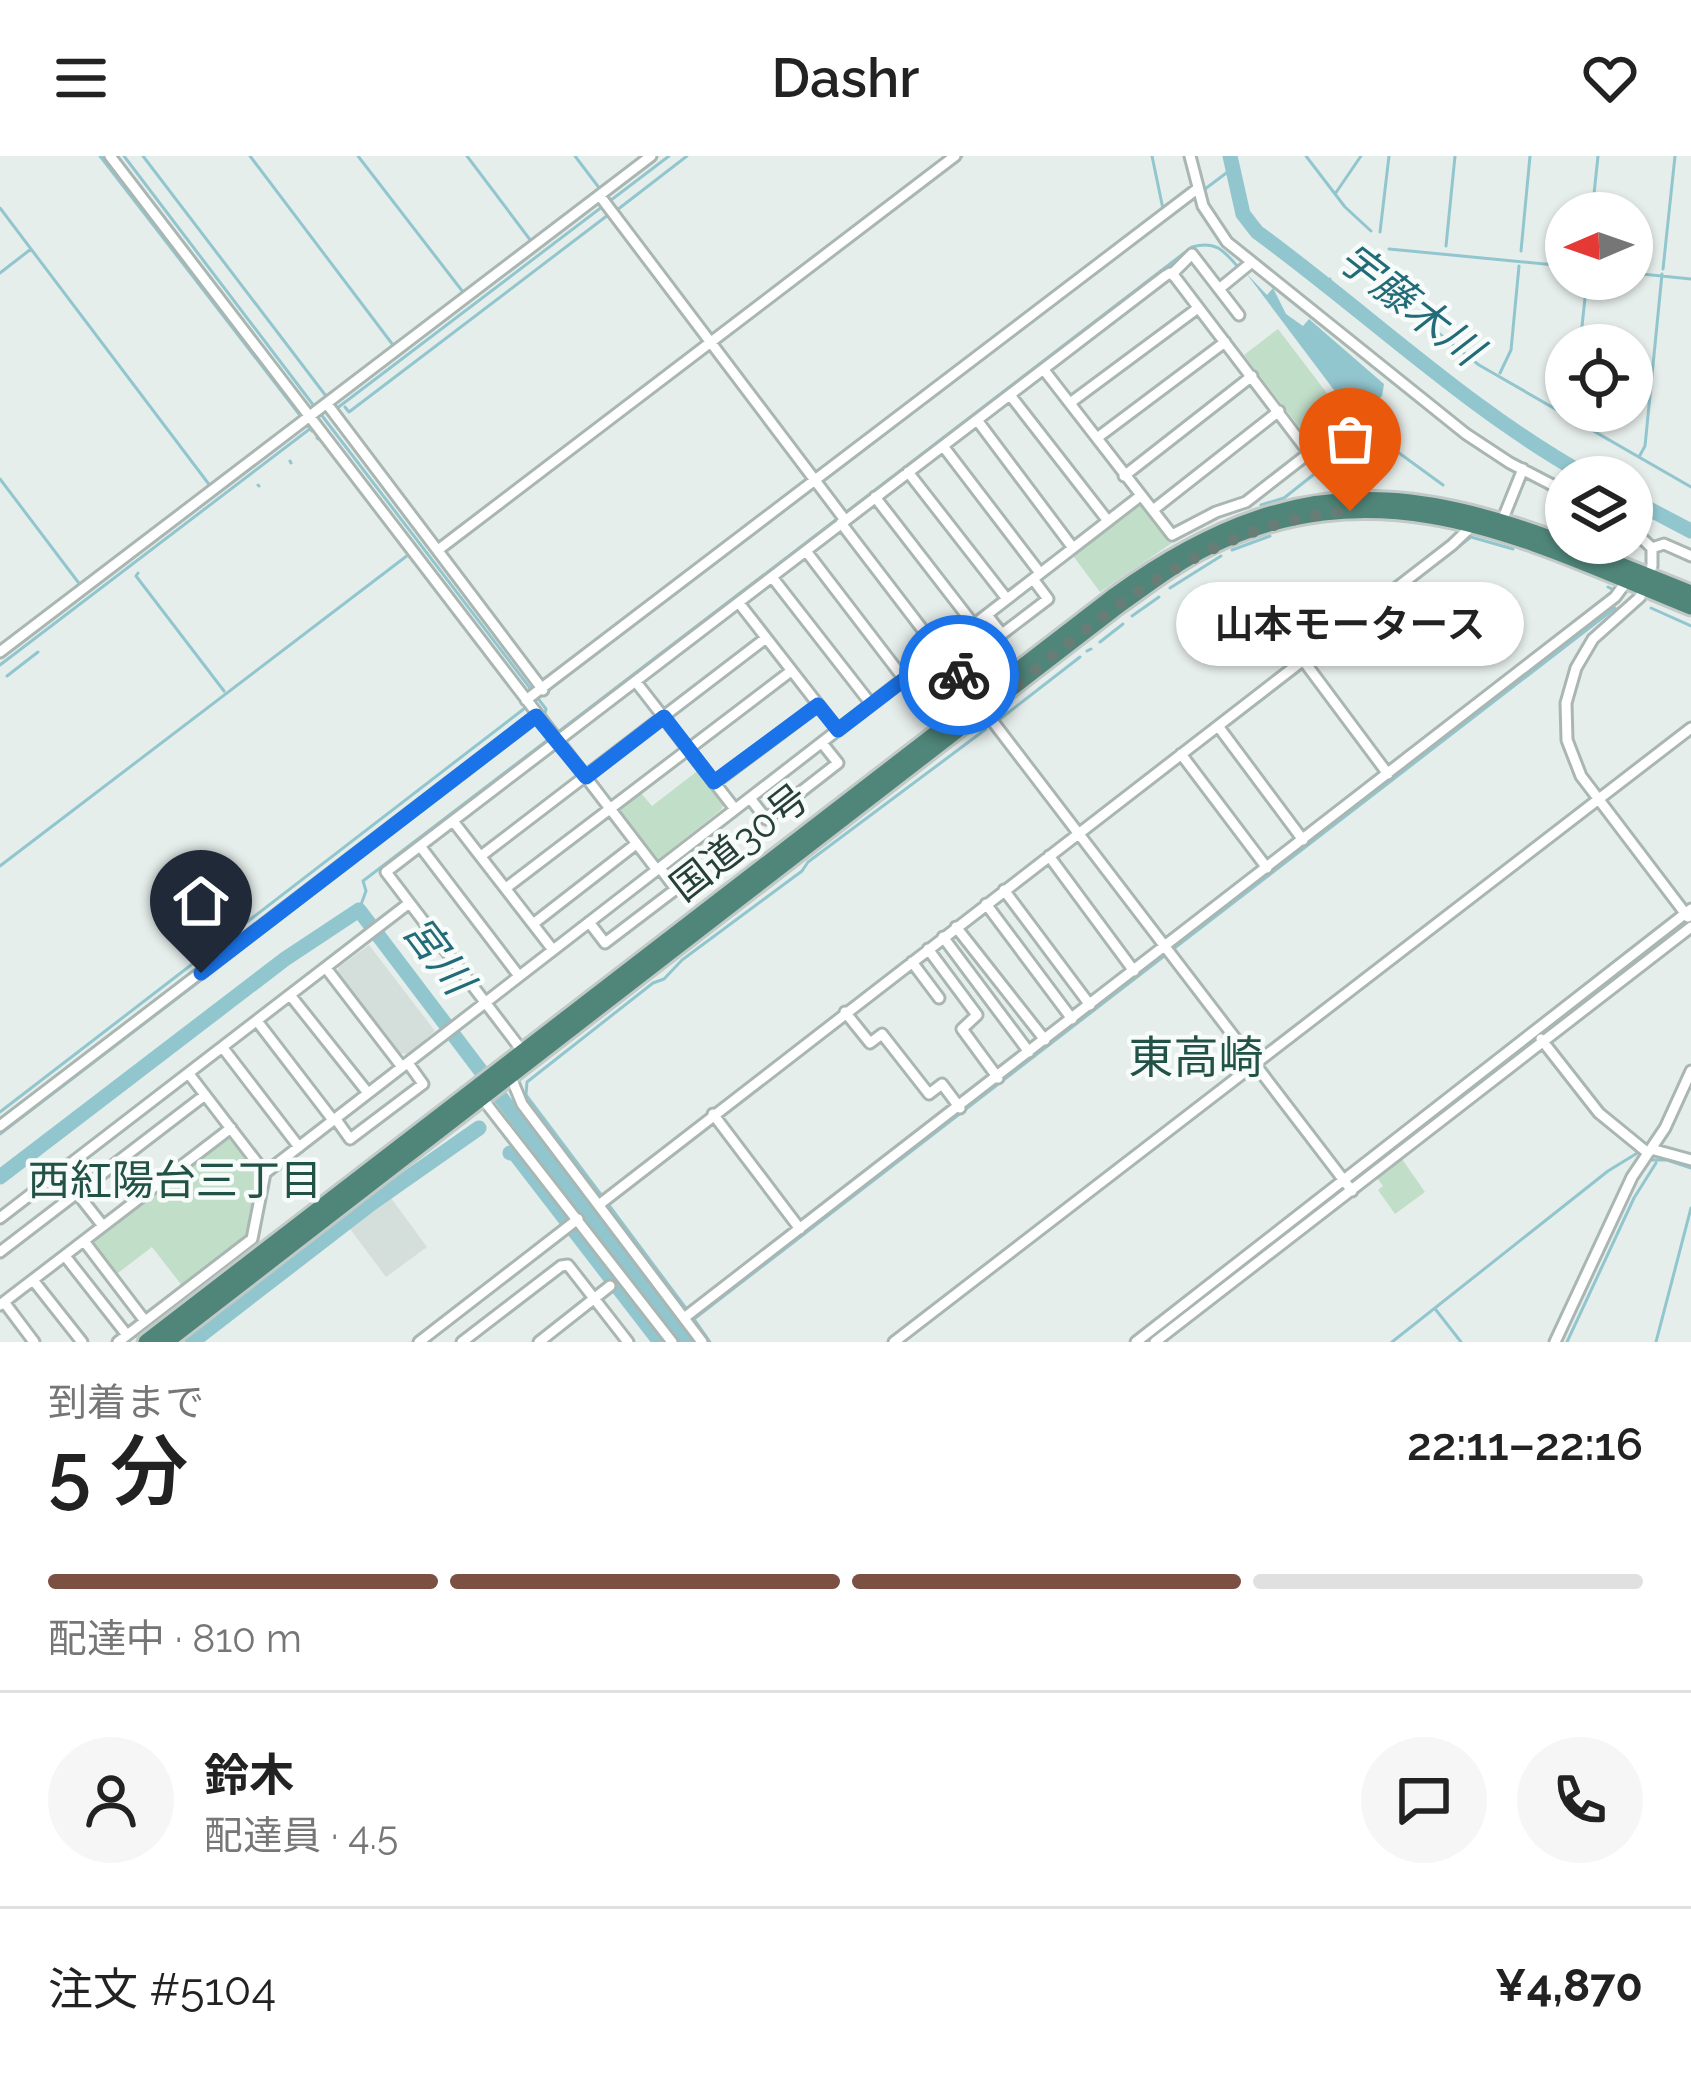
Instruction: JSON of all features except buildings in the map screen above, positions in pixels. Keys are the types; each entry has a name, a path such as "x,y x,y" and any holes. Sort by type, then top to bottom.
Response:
{"highway":[{"name":"国道30号","path":"146,1342 168,1338 1176,553 1266,514 1326,501 1400,499 1502,520 1647,582 1691,607"},
{"name":"国道30号","path":"982,705 1181,562 1257,528 1327,513 1376,509 1426,513 1474,524 1627,581 1691,593"}],"street":[{"path":"110,156 438,550 535,694 538,719 676,889 605,943 589,922"},
{"path":"0,652 604,201 651,156"},
{"path":"438,550 955,156"},
{"path":"1190,156 1197,189 1218,231 1245,268 1466,434 1545,481"},
{"path":"535,694 818,483 1197,189"},
{"path":"604,201 940,652 1348,1186"},
{"path":"526,1056 386,872 553,738 636,682 842,518 1172,274 1192,254 1240,315"},
{"path":"1219,289 1245,268"},
{"path":"1043,370 1172,536 1246,502 1310,453 1172,274"},
{"path":"1070,403 1198,308"},
{"path":"1097,438 1225,342"},
{"path":"1124,476 1252,376"},
{"path":"1010,395 1108,521"},
{"path":"322,410 535,694"},
{"path":"1153,510 1279,412"},
{"path":"977,420 1072,548"},
{"path":"943,446 1048,599 1002,634 987,614"},
{"path":"1502,520 1522,469"},
{"path":"908,472 1007,599"},
{"path":"875,497 974,625"},
{"path":"64,1256 122,1338 252,1239 265,1173 1139,497"},
{"path":"603,1201 1051,859 1079,832 1220,729 1474,524"},
{"path":"1653,548 1664,544 1691,556"},
{"path":"806,550 904,679"},
{"path":"1155,1342 1689,918 1598,800 1572,758 1567,740 1565,703 1582,653 1647,582 1650,564"},
{"path":"772,577 871,704"},
{"path":"688,1316 1134,971 1169,950 1267,868 1616,597 1627,581"},
{"path":"739,603 838,730"},
{"path":"481,856 766,638"},
{"path":"1304,660 1388,774"},
{"path":"506,888 791,671"},
{"path":"636,682 735,809"},
{"path":"714,782 818,705"},
{"path":"0,1126 538,719"},
{"path":"894,1342 1691,728"},
{"path":"1220,729 1304,840"},
{"path":"749,798 766,818 838,763 822,743"},
{"path":"1183,757 1267,868"},
{"path":"453,820 553,950"},
{"path":"533,924 636,844"},
{"path":"419,846 519,976"},
{"path":"1051,859 1134,971"},
{"path":"1006,893 1090,1005"},
{"path":"0,1218 409,904"},
{"path":"988,907 1072,1019"},
{"path":"958,929 1045,1040"},
{"path":"945,940 1029,1052"},
{"path":"930,952 977,1015 962,1029 998,1078"},
{"path":"914,964 939,998"},
{"path":"257,1021 350,1139 423,1084 326,968"},
{"path":"290,995 368,1093"},
{"path":"848,1016 870,1043 882,1034 929,1094 943,1084 960,1108"},
{"path":"1539,1036 1599,1113 1649,1150 1691,1160"},
{"path":"223,1048 299,1147"},
{"path":"1555,1342 1632,1177 1665,1128 1691,1071"},
{"path":"504,1073 522,1103 603,1201 688,1316 702,1342"},
{"path":"189,1074 265,1173"},
{"path":"480,1092 572,1223 659,1336 672,1342"},
{"path":"0,1252 205,1095"},
{"path":"715,1116 800,1229"},
{"path":"34,1342 2,1304 231,1128"},
{"path":"1136,1342 1348,1186"},
{"path":"77,1193 103,1226"},
{"path":"419,1342 572,1223"},
{"path":"84,1241 146,1321"},
{"path":"462,1342 561,1265 568,1265 623,1340"},
{"path":"34,1280 82,1342"},
{"path":"539,1342 610,1286"}],"shaded area":[{"path":"369,945 435,1031 408,1054 397,1053 337,975 339,967"},
{"path":"388,1194 427,1247 386,1277 347,1225"}],"green space":[{"path":"1278,329 1336,405 1303,432 1244,355"},
{"path":"1139,502 1172,543 1100,592 1071,553"},
{"path":"700,769 725,802 721,810 659,859 652,859 619,808 640,792 652,806"},
{"path":"229,1133 261,1173 252,1235 183,1287 152,1247 114,1276 89,1242"},
{"path":"1402,1159 1425,1192 1395,1214 1378,1190 1383,1186 1377,1178"}],"water":[{"path":"1246,273 1267,295 1273,288 1286,314 1303,326 1309,319 1384,384 1382,396 1362,412 1374,432 1371,435 1360,435 1363,429"}],"waterway":[{"path":"100,156 299,414"},
{"path":"124,156 314,406"},
{"path":"143,156 326,396"},
{"path":"250,156 393,345"},
{"path":"358,156 463,292"},
{"path":"467,156 531,241"},
{"path":"575,156 600,189"},
{"path":"336,409 669,156"},
{"path":"617,210 687,156"},
{"path":"717,343 962,156"},
{"path":"1152,156 1163,209"},
{"name":"宇藤木川","path":"1230,156 1243,214 1257,232 1460,391 1553,456"},
{"path":"1306,156 1345,207 1371,231"},
{"path":"1335,194 1361,156"},
{"path":"1380,232 1389,156"},
{"path":"1446,246 1455,156"},
{"path":"1521,251 1530,156"},
{"path":"1594,192 1598,156"},
{"path":"1663,269 1675,156"},
{"path":"1205,189 1233,168"},
{"path":"822,482 1192,199"},
{"path":"0,208 211,487"},
{"path":"345,407 349,412 608,215"},
{"path":"845,513 1192,247 1219,248 1239,268"},
{"path":"0,273 31,249"},
{"path":"1389,249 1545,264"},
{"path":"1500,373 1511,350 1519,266"},
{"path":"1640,456 1645,446 1662,274"},
{"path":"1653,275 1691,279"},
{"path":"1326,287 1330,279"},
{"path":"1381,288 1479,365 1691,487"},
{"path":"1582,324 1585,300"},
{"path":"445,551 709,349"},
{"path":"320,413 546,709 544,717"},
{"path":"307,425 312,431"},
{"path":"0,665 311,428"},
{"path":"781,428 815,472"},
{"path":"1373,434 1443,485"},
{"path":"1261,505 1284,498 1361,437"},
{"path":"0,479 78,582"},
{"path":"121,553 208,487"},
{"path":"534,701 814,488"},
{"name":"宇藤木川","path":"1653,511 1691,531"},
{"path":"359,910 366,891 363,881 837,519"},
{"path":"1232,550 1270,536"},
{"path":"1471,537 1513,549"},
{"path":"1310,662 1471,537"},
{"path":"0,866 408,555"},
{"path":"1170,588 1221,556"},
{"path":"138,573 224,691"},
{"path":"1608,587 1612,589"},
{"path":"1132,616 1159,597"},
{"path":"694,1319 1615,608"},
{"path":"1651,608 1691,626"},
{"path":"0,646 38,618"},
{"path":"1100,642 1123,624"},
{"path":"1087,651 1091,649"},
{"path":"7,676 38,652"},
{"path":"1000,719 1080,657"},
{"path":"1225,728 1303,668"},
{"path":"0,1112 525,708"},
{"path":"0,1134 537,723"},
{"path":"602,1196 526,1095 527,1082 986,729"},
{"path":"1191,753 1217,733"},
{"name":"宮川","path":"0,1177 285,959 359,910 686,1342"},
{"path":"1146,1342 1691,918"},
{"path":"1661,1145 1691,1084"},
{"path":"509,1125 516,1120"},
{"path":"528,1144 550,1127"},
{"path":"192,1342 372,1203 479,1128"},
{"path":"1392,1342 1608,1171 1639,1152"},
{"path":"510,1153 660,1342"},
{"path":"1652,1160 1691,1168"},
{"path":"1567,1342 1634,1198 1656,1163"},
{"path":"609,1203 635,1183"},
{"path":"608,1204 688,1311"},
{"path":"1656,1342 1691,1208"},
{"path":"1436,1310 1461,1342"},
{"path":"694,1319 710,1342"}],"way so far":[{"path":"959,675 986,710 1181,562 1257,528 1350,511"}],"place":[{"name":"山本モータース","path":"1350,511"}],"district":[{"name":"東高崎","path":"1196,1057"},
{"name":"西紅陽台三丁目","path":"175,1180"}],"route":[{"path":"201,973 536,716 586,777 664,717 714,782 818,705 838,730 940,652 959,675"}]}
